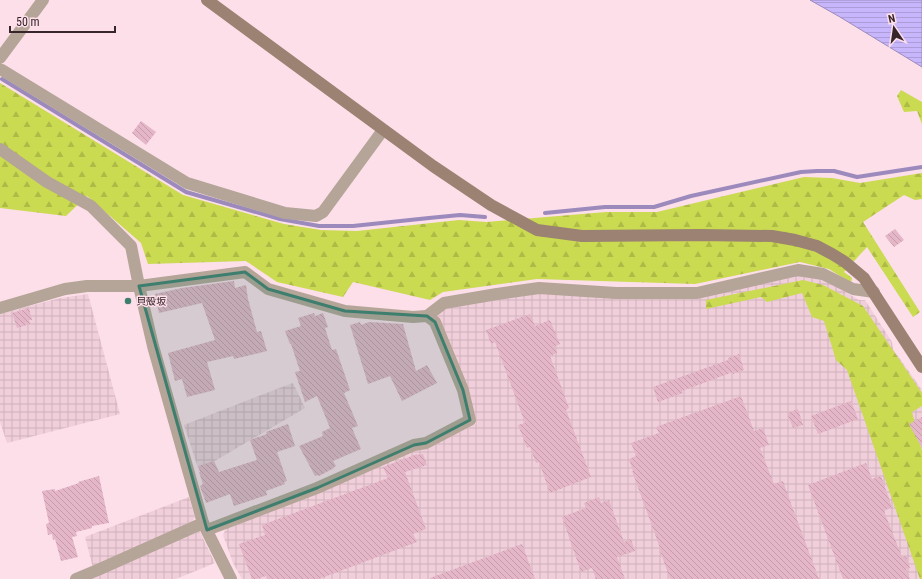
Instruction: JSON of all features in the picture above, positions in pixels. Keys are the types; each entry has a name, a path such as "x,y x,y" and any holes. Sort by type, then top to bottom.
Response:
{"street":[{"path":"0,58 43,0"},
{"path":"207,0 433,166 491,205 537,230 582,236 772,236 817,246 845,262 864,278 922,367"},
{"path":"0,70 9,74 187,183 285,213 316,216 323,212 383,130"},
{"path":"0,149 47,182 91,206 131,246 153,346 205,526 230,579"},
{"path":"0,308 65,289 87,286 139,286 245,272 268,289 345,311 413,317 427,316 444,303 539,288 616,294 697,293 798,270 823,274 853,289 874,292"},
{"path":"76,579 205,526 317,488 414,445 426,442 470,420 463,390 438,329 435,322 427,316"}],"highlighted area":[{"path":"245,272 268,289 345,311 427,316 435,322 463,390 470,420 426,443 414,445 317,488 207,530 139,286"}],"shaded area":[{"path":"810,0 922,0 922,67 840,17"},
{"path":"801,274 822,278 859,300 865,300 892,342 893,349 922,390 922,579 242,579 233,563 223,535 226,528 412,449 435,444 476,424 469,390 437,316 448,305 536,293 697,295"},
{"path":"88,294 120,414 7,443 0,422 0,314 60,298"},
{"path":"293,383 305,408 208,465 198,468 184,425"},
{"path":"189,497 195,517 191,524 93,568 85,537"},
{"path":"199,530 215,563 176,579 87,579"}],"green space":[{"path":"0,83 183,195 284,224 321,230 357,231 459,220 486,222 606,212 657,212 804,177 832,178 860,183 922,173 922,199 915,200 904,195 863,222 920,312 913,317 867,247 844,272 852,278 851,283 829,269 800,262 695,284 537,279 443,292 430,300 353,282 343,297 277,282 246,261 148,264 141,243 87,196 66,216 0,208"},
{"path":"901,90 922,102 922,124 917,111 904,112 897,96"},
{"path":"803,280 823,285 863,306 922,393 922,406 912,412 922,451 922,579 920,579 847,370 836,360 824,321 812,317 802,293 767,302 761,297 706,309 706,300"}],"building":[{"path":"141,121 156,132 146,145 132,133"},
{"path":"895,229 904,240 894,247 885,236"},
{"path":"234,281 235,288 246,285 248,299 257,332 261,331 267,351 234,359 233,356 207,362 215,390 187,397 182,379 175,381 168,353 215,340 202,303 159,313 155,294 182,288"},
{"path":"29,308 32,320 29,320 30,324 17,328 12,313"},
{"path":"314,313 315,316 323,313 328,327 325,328 332,350 336,349 350,390 344,393 358,426 352,428 361,449 333,461 336,466 319,476 315,476 299,446 323,436 322,432 330,428 317,396 305,402 295,372 300,371 285,331 301,326 298,318"},
{"path":"530,314 535,326 550,320 560,344 555,346 557,353 550,356 569,408 566,410 591,477 550,493 539,462 536,463 530,447 527,448 518,425 525,423 495,342 491,344 486,330"},
{"path":"360,322 361,325 369,322 403,324 416,371 427,365 437,383 402,401 390,376 368,384 350,325"},
{"path":"739,354 744,370 733,374 733,372 682,391 683,393 658,402 653,387 728,360 728,358"},
{"path":"741,396 754,431 763,428 769,445 760,448 774,484 783,481 819,579 670,579 632,471 629,459 636,456 631,443 659,433 656,427"},
{"path":"851,401 858,419 818,434 811,416"},
{"path":"798,409 803,425 793,428 787,413"},
{"path":"922,417 922,448 909,424"},
{"path":"288,424 295,446 277,452 287,481 284,482 285,484 266,491 267,495 234,506 230,494 206,503 200,486 203,484 198,466 214,461 219,472 257,460 250,440"},
{"path":"417,454 423,454 427,465 405,472 426,529 413,534 417,542 319,579 267,579 266,576 252,579 239,544 265,535 262,525 388,478 383,467"},
{"path":"866,463 872,479 881,476 892,507 884,511 902,557 906,556 910,568 906,569 910,579 843,579 808,485"},
{"path":"99,476 109,523 92,526 92,528 76,532 77,536 72,537 78,557 61,561 55,539 53,540 52,534 48,535 46,524 49,523 42,491 55,489 55,491"},
{"path":"599,497 601,503 609,500 624,542 631,539 635,551 617,557 625,579 596,579 592,568 581,572 562,517 586,508 584,503"},
{"path":"522,544 535,579 430,579 430,578"}],"waterway":[{"path":"2,79 186,192 280,219 319,226 353,226 460,215 485,217"},
{"path":"545,213 605,207 654,207 691,196 801,172 834,171 857,177 922,167"}],"place":[{"name":"貝殻坂","path":"128,301"}]}
